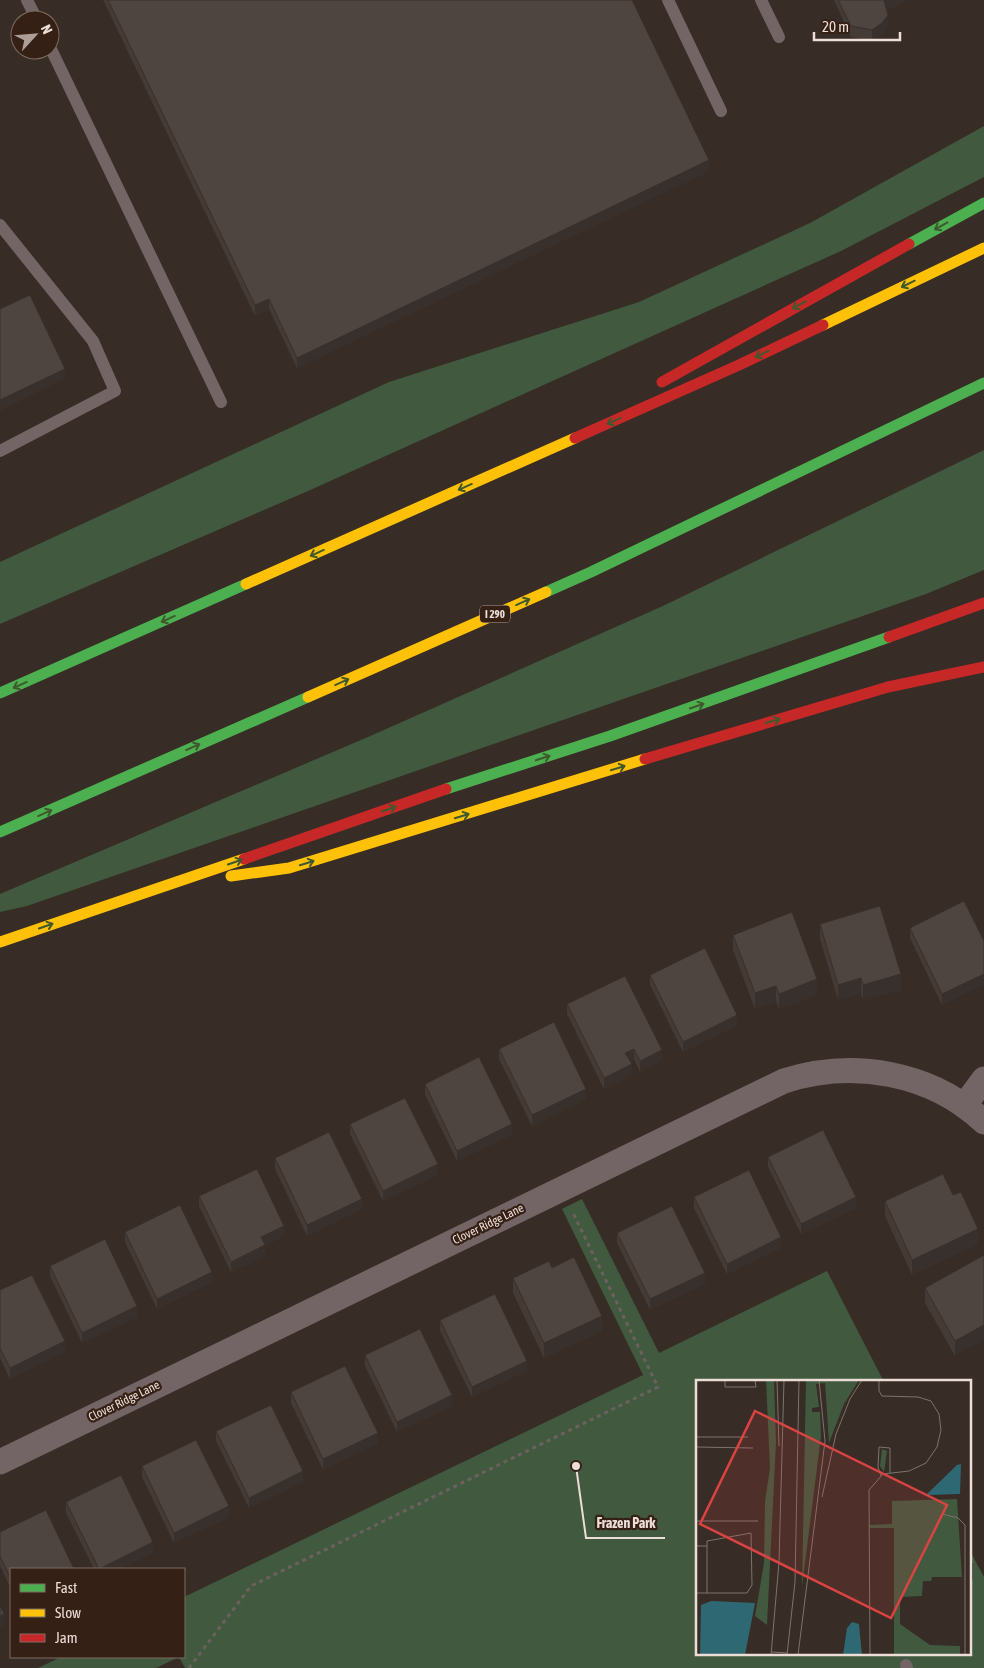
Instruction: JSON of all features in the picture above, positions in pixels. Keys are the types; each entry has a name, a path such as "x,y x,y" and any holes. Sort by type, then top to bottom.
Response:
{"highway":[{"path":"656,386 984,202"},
{"path":"0,693 739,365 984,248"},
{"name":"I 290","path":"0,832 591,572 984,383"},
{"path":"510,468 622,405"},
{"path":"0,942 477,779 610,736 984,604"},
{"path":"172,883 289,868 699,742 879,690 984,667"}],"street":[{"name":"Clover Ridge Lane","path":"0,1462 784,1081 814,1073 839,1070 885,1072 901,1076 945,1093 984,1122"},
{"path":"964,1106 984,1079"}],"lane":[{"path":"668,0 722,111"},
{"path":"761,0 779,37"},
{"path":"56,60 222,402"},
{"path":"0,225 93,341 116,391 0,450"}],"path":[{"path":"190,1668 252,1586 658,1387 561,1189"}],"green space":[{"path":"984,126 984,177 841,251 308,491 0,624 0,562 389,382 639,302 810,223"},
{"path":"984,450 984,570 926,594 27,906 0,912 0,894 368,737 665,605"},
{"path":"582,1199 659,1353 827,1271 883,1380 696,1380 696,1656 972,1656 972,1555 984,1577 984,1668 185,1668 180,1658 185,1658 185,1597 643,1375 562,1209"},
{"path":"59,1658 177,1658 156,1668 38,1668"}],"building":[{"path":"108,0 632,0 709,160 297,358 269,299 255,305"},
{"path":"838,0 886,0 884,1 888,15 882,23 872,30 851,26"},
{"path":"30,295 65,369 0,400 0,309"},
{"path":"964,901 984,941 984,974 942,994 910,928"},
{"path":"880,906 901,974 863,985 861,978 838,985 820,924"},
{"path":"792,912 817,979 779,994 776,986 755,993 733,935"},
{"path":"705,948 737,1015 683,1042 650,975"},
{"path":"625,976 662,1050 640,1061 634,1049 625,1053 632,1064 604,1078 567,1004"},
{"path":"554,1022 586,1089 532,1115 499,1049"},
{"path":"479,1057 512,1124 457,1151 425,1084"},
{"path":"405,1098 438,1164 383,1191 350,1124"},
{"path":"823,1130 856,1197 801,1224 768,1157"},
{"path":"329,1132 362,1199 307,1225 275,1158"},
{"path":"257,1169 284,1226 261,1237 265,1245 231,1262 199,1196"},
{"path":"749,1170 781,1237 727,1264 694,1197"},
{"path":"943,1174 953,1195 961,1192 978,1229 912,1260 885,1201"},
{"path":"180,1205 212,1272 157,1299 125,1232"},
{"path":"672,1206 705,1273 650,1299 617,1233"},
{"path":"105,1239 137,1306 82,1333 50,1266"},
{"path":"984,1255 984,1325 955,1341 925,1288"},
{"path":"574,1257 602,1316 544,1343 513,1278 549,1261 552,1268"},
{"path":"32,1275 65,1341 10,1368 0,1348 0,1290"},
{"path":"495,1294 527,1361 472,1387 440,1320"},
{"path":"420,1329 452,1395 397,1422 365,1355"},
{"path":"345,1366 378,1433 323,1459 291,1392"},
{"path":"271,1405 303,1471 249,1498 216,1431"},
{"path":"196,1440 229,1506 174,1533 142,1466"},
{"path":"121,1475 153,1542 99,1568 66,1502"},
{"path":"46,1510 74,1568 10,1568 10,1577 0,1556 0,1532"},
{"path":"0,1606 4,1614 0,1616"}],"traffic: fast":[{"path":"909,244 984,203"},
{"path":"546,592 984,383"},
{"path":"0,693 246,584"},
{"path":"446,789 610,736 889,637"},
{"path":"0,832 308,697"}],"traffic: slow":[{"path":"823,325 984,248"},
{"path":"246,584 575,438"},
{"path":"308,697 546,592"},
{"path":"231,876 289,868 645,759"},
{"path":"0,942 244,859"}],"traffic: jam":[{"path":"662,382 909,244"},
{"path":"575,438 739,365 823,325"},
{"path":"889,637 984,603"},
{"path":"645,759 888,687 984,667"},
{"path":"244,859 446,789"}],"place":[{"name":"Frazen Park","path":"576,1466"}]}
